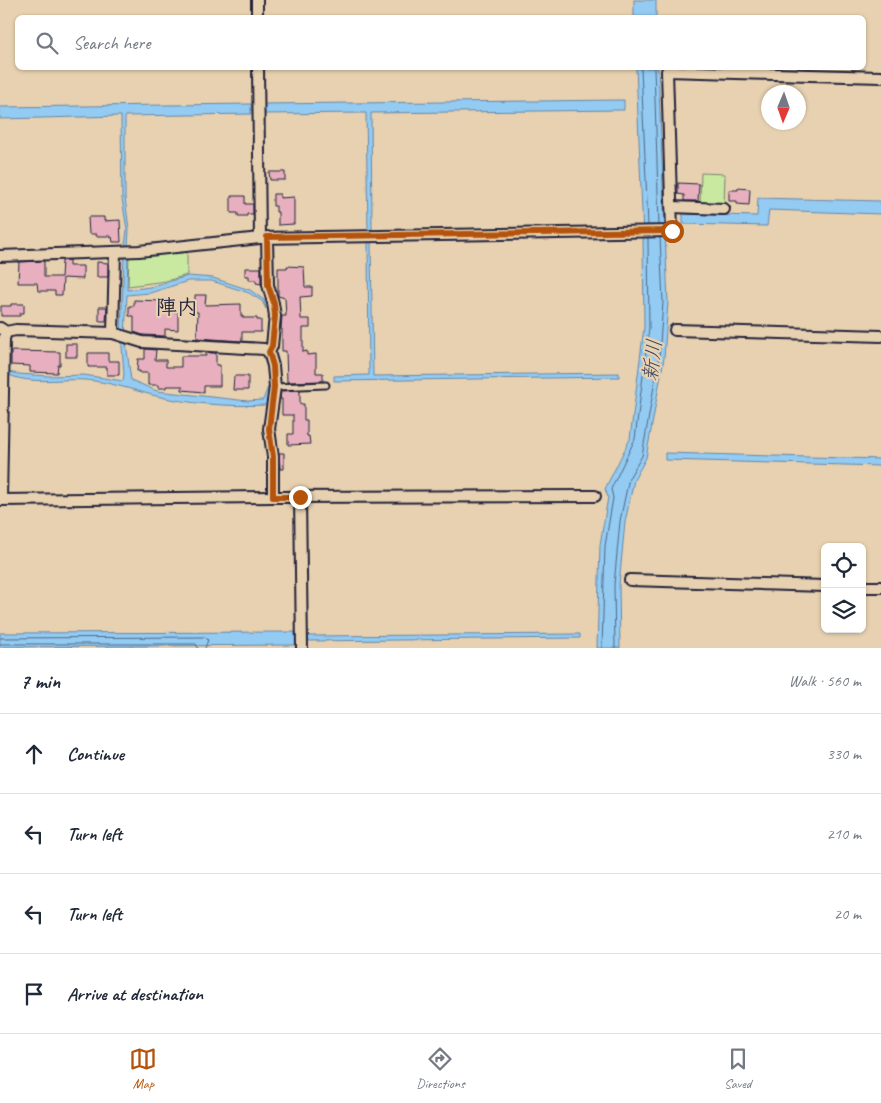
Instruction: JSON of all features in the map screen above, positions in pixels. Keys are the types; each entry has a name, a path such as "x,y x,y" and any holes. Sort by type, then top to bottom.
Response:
{"street":[{"path":"257,0 257,15"},
{"path":"258,70 263,237 268,285 274,303 275,316 272,346 269,352 273,366 274,387 269,429 273,457 273,497"},
{"path":"0,256 139,251 263,237 668,232 672,231 672,207 667,71 881,77"},
{"path":"672,207 724,209"},
{"path":"115,252 120,335"},
{"path":"269,352 264,349 142,342 120,335 3,330 0,500 595,496"},
{"path":"675,330 881,336"},
{"path":"300,497 302,648"},
{"path":"630,580 821,586"},
{"path":"866,587 881,587"}],"lane":[{"path":"274,387 326,385"}],"green space":[{"path":"701,173 725,174 724,205 700,205"},
{"path":"187,248 187,275 166,281 128,286 129,254"}],"water":[{"path":"634,0 656,0 656,15 634,15"},
{"name":"新川","path":"636,70 658,70 668,302 664,358 646,458 634,480 625,522 619,585 620,648 597,648 600,545 608,497 605,489 630,439 644,327 643,236"},
{"path":"624,100 624,110 371,113 372,230 368,230 366,113 263,114 263,104"},
{"path":"251,104 251,114 125,116 125,198 129,229 128,247 125,246 127,230 122,199 121,116 0,119 0,107"},
{"path":"758,198 881,201 881,214 769,210 767,226 683,224 683,214 757,216"},
{"path":"368,241 371,241 373,376 619,373 619,377 334,381 334,376 369,375"},
{"path":"124,256 128,256 127,290 150,287 188,276 213,278 250,290 264,300 266,309 262,301 249,293 212,281 188,281 150,293 127,295 125,336 131,380 157,391 248,401 263,400 268,387 270,390 266,405 238,406 194,403 94,381 30,380 10,375 0,370 18,374 49,376 84,375 123,381 121,333"},
{"path":"665,453 881,459 881,466 665,460"},
{"path":"295,632 296,645 0,647 0,633"},
{"path":"580,634 580,638 308,641 308,636"}],"building":[{"path":"269,172 285,172 285,180 270,180"},
{"path":"678,183 699,184 698,201 684,201 684,195 678,194"},
{"path":"738,188 750,189 749,205 737,204 737,201 729,201 729,190 738,190"},
{"path":"273,194 280,194 280,198 294,197 294,224 278,225 278,212 276,212 276,206 273,206"},
{"path":"231,196 245,196 245,204 253,204 253,214 238,216 238,213 231,213"},
{"path":"88,217 104,217 104,221 120,220 121,242 113,242 110,236 89,234"},
{"path":"69,260 69,266 83,266 83,279 63,278 62,295 55,295 55,291 38,291 37,283 18,283 19,262 44,261 44,277 61,277 62,261"},
{"path":"97,262 108,263 108,277 97,277"},
{"path":"287,266 304,267 305,287 312,287 312,296 300,297 301,319 310,319 310,328 303,328 303,352 307,351 307,355 316,354 316,373 323,373 323,381 287,382 286,351 282,351 281,329 282,316 286,316 285,298 278,296 278,268 287,268"},
{"path":"245,268 261,268 261,284 256,283 256,280 249,280 249,276 245,276"},
{"path":"195,295 206,295 205,305 241,304 241,316 243,318 257,318 257,320 261,320 261,332 242,332 242,341 197,338 198,312 195,312"},
{"path":"134,300 164,301 164,312 178,312 178,330 165,329 165,336 143,335 134,332 134,316 129,316 129,306 134,306"},
{"path":"11,304 24,304 24,313 20,313 20,316 1,316 1,306 11,306"},
{"path":"99,307 107,307 106,321 99,321"},
{"path":"66,344 77,344 77,357 66,357"},
{"path":"145,349 156,350 155,360 166,360 166,367 181,367 181,356 206,356 206,353 216,353 216,365 220,365 220,386 204,386 204,392 182,390 182,386 158,388 158,385 148,385 148,373 137,371 138,359 145,359"},
{"path":"11,351 60,352 60,365 58,365 57,373 30,372 30,366 11,365"},
{"path":"88,353 108,353 108,361 119,361 119,375 107,375 107,367 88,367"},
{"path":"234,376 248,376 248,390 233,390"},
{"path":"300,390 300,404 304,404 304,420 307,420 307,436 309,436 310,444 288,445 288,434 293,434 293,415 282,415 281,391"},
{"path":"279,453 284,453 284,469 280,469"}],"district":[{"name":"陣内","path":"177,307"}],"route":[{"path":"300,497 273,497 273,457 269,429 274,387 273,366 269,352 272,346 275,316 274,303 268,285 267,237 672,231"}]}
